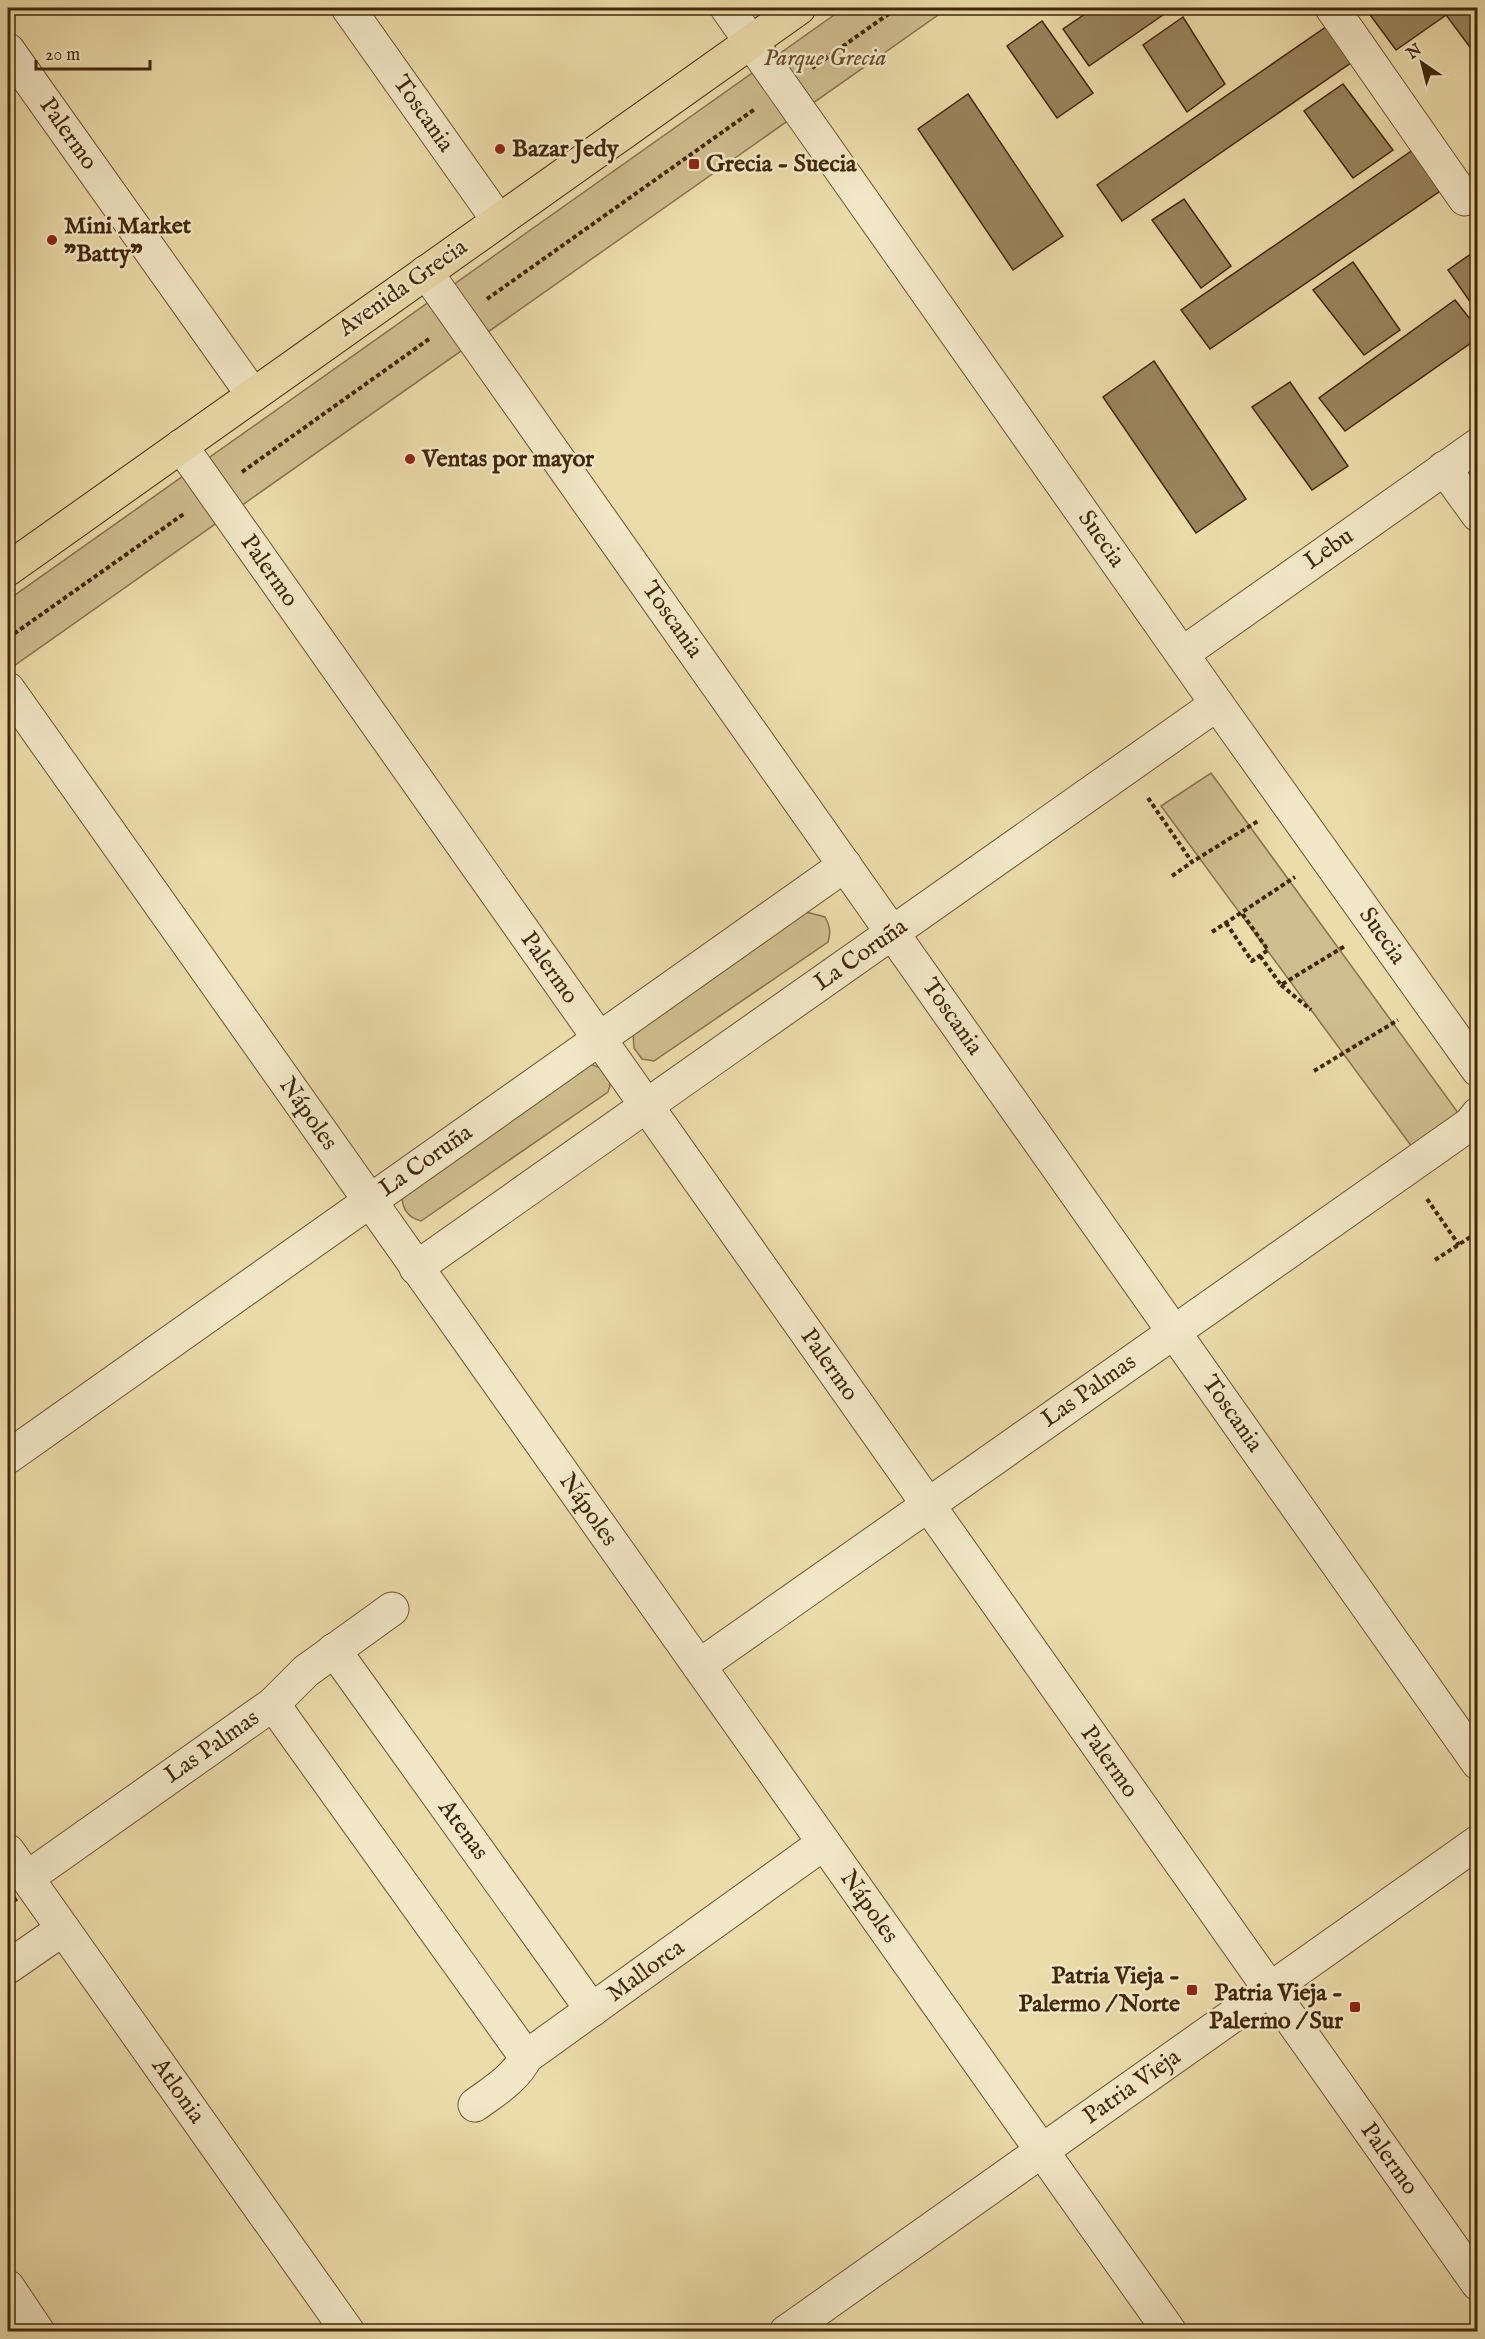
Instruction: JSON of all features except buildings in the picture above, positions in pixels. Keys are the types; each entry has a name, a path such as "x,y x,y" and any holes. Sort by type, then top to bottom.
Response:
{"main road":[{"name":"Avenida Grecia","path":"9,565 799,8"}],"street":[{"name":"Toscania","path":"348,8 498,220"},
{"name":"Suecia","path":"727,8 1478,1070"},
{"path":"1332,8 1465,199"},
{"name":"Palermo","path":"8,50 253,395"},
{"name":"Toscania","path":"426,272 1478,1762"},
{"name":"Lebu","path":"1182,654 1478,445"},
{"name":"Palermo","path":"180,446 1478,2284"},
{"path":"1444,468 1478,515"},
{"name":"Nápoles","path":"8,689 1170,2331"},
{"name":"La Coruña","path":"416,1268 1217,704"},
{"name":"La Coruña","path":"8,1457 845,865"},
{"name":"Las Palmas","path":"699,1666 1470,1124 1478,1114"},
{"name":"Las Palmas","path":"27,1878 273,1704 289,1686 334,1650 392,1609"},
{"name":"Atenas","path":"334,1650 592,2010"},
{"path":"273,1704 526,2058"},
{"name":"Patria Vieja","path":"786,2331 1478,1842"},
{"name":"Mallorca","path":"475,2105 510,2079 520,2069 526,2058 824,1843"},
{"name":"Atlonia","path":"8,1851 348,2331"},
{"path":"8,1967 63,1929"},
{"path":"8,2287 38,2331"}],"path":[{"path":"1148,798 1192,862"},
{"path":"1172,876 1287,803"},
{"path":"1212,932 1326,858"},
{"path":"1226,923 1252,960 1260,956 1268,950 1241,912"},
{"path":"1281,985 1376,927"},
{"path":"1260,956 1281,985 1311,1010"},
{"path":"1314,1071 1429,1001"},
{"path":"1407,1168 1459,1245"},
{"path":"1435,1260 1477,1233"}],"green space":[{"name":"Parque Grecia","path":"844,8 948,8 8,670 8,600"},
{"path":"1211,773 1459,1114 1412,1147 1161,806"},
{"path":"806,912 825,917 830,929 828,942 654,1061 642,1059 634,1048 633,1032"},
{"path":"587,1064 598,1067 609,1077 608,1092 421,1221 408,1214 402,1202 402,1192"}],"place":[{"name":"Bazar Jedy","path":"500,149"},
{"name":"Grecia - Suecia","path":"694,164"},
{"name":"Mini Market \"Batty\"","path":"52,240"},
{"name":"Ventas por mayor","path":"410,459"},
{"name":"Patria Vieja - Palermo / Norte","path":"1192,1990"},
{"name":"Patria Vieja - Palermo / Sur","path":"1355,2007"}]}
